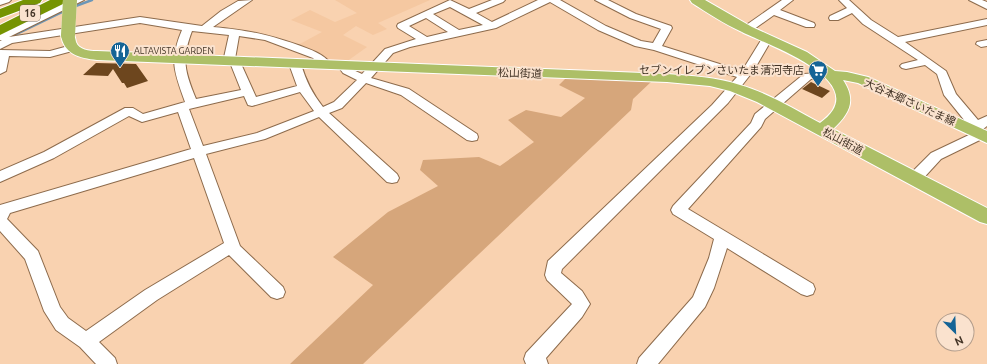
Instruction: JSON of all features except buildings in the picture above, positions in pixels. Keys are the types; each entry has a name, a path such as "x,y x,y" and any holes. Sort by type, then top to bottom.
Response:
{"highway":[{"path":"0,14 37,0"},
{"name":"16","path":"0,19 45,0"},
{"path":"0,31 60,0"},
{"name":"16","path":"0,27 60,0"}],"main road":[{"path":"70,0 70,41"},
{"path":"696,0 746,30 809,59 832,76 844,95 843,106 840,113 822,130"},
{"name":"松山街道","path":"70,41 78,52 90,55 178,60 374,66 683,79 710,82 735,88 773,104 987,217"},
{"name":"大谷本郷さいたま線","path":"832,76 847,76 863,80 981,130"}],"street":[{"path":"0,2 6,0"},
{"path":"0,37 79,0"},
{"path":"204,30 218,17 234,6 247,0"},
{"path":"469,13 500,0"},
{"path":"108,364 86,341 62,324 53,311 32,256 1,212 197,152 260,136 321,113 338,105 355,90 374,66 389,51 407,44 492,26 546,0"},
{"path":"553,0 596,25 639,44 656,46 744,75"},
{"path":"600,0 633,16 667,28 656,46"},
{"path":"746,30 788,0"},
{"path":"844,0 867,22 927,61 942,73 950,95 981,130 936,156 914,179"},
{"path":"974,0 987,6"},
{"path":"425,40 402,26 450,3 492,26"},
{"path":"834,18 854,9"},
{"path":"773,11 810,25"},
{"path":"426,14 457,33"},
{"path":"0,71 1,50 9,40 140,20 188,28 251,34 283,43 317,56 326,65"},
{"path":"896,41 984,25"},
{"path":"86,341 151,295 233,245 197,152 178,66 178,54 188,28"},
{"path":"235,32 233,62 252,102 303,88"},
{"path":"539,364 533,359 581,304 578,297 560,283 553,275 554,266 735,88 756,61 767,39"},
{"path":"1,50 50,54 70,41"},
{"path":"894,54 909,50"},
{"path":"906,66 927,61"},
{"path":"295,64 303,88 321,113 392,178"},
{"path":"343,65 347,71 364,79 405,92 472,136"},
{"path":"807,289 678,210 757,124 759,117 773,104 808,76 832,76"},
{"path":"0,177 49,154 130,111 142,118 247,92"},
{"path":"646,364 699,302 717,258 722,237"},
{"path":"230,246 277,292"}],"shaded area":[{"path":"335,0 430,0 378,23 387,29 373,35 356,26 343,35 367,47 346,62 328,61 298,45 322,32 291,20 310,10 335,22 357,13"},
{"path":"566,78 652,81 633,99 631,110 363,364 290,364 373,285 333,257 388,212 438,186 420,170 423,160 479,157 500,166 534,142 508,120 526,110 561,117 585,98 559,85"}],"waterway":[{"path":"73,7 92,0"},
{"path":"8,38 66,10"}],"place":[{"name":"ALTAVISTA GARDEN","path":"120,68"},
{"name":"セブンイレブンさいたま清河寺店","path":"818,87"}]}
